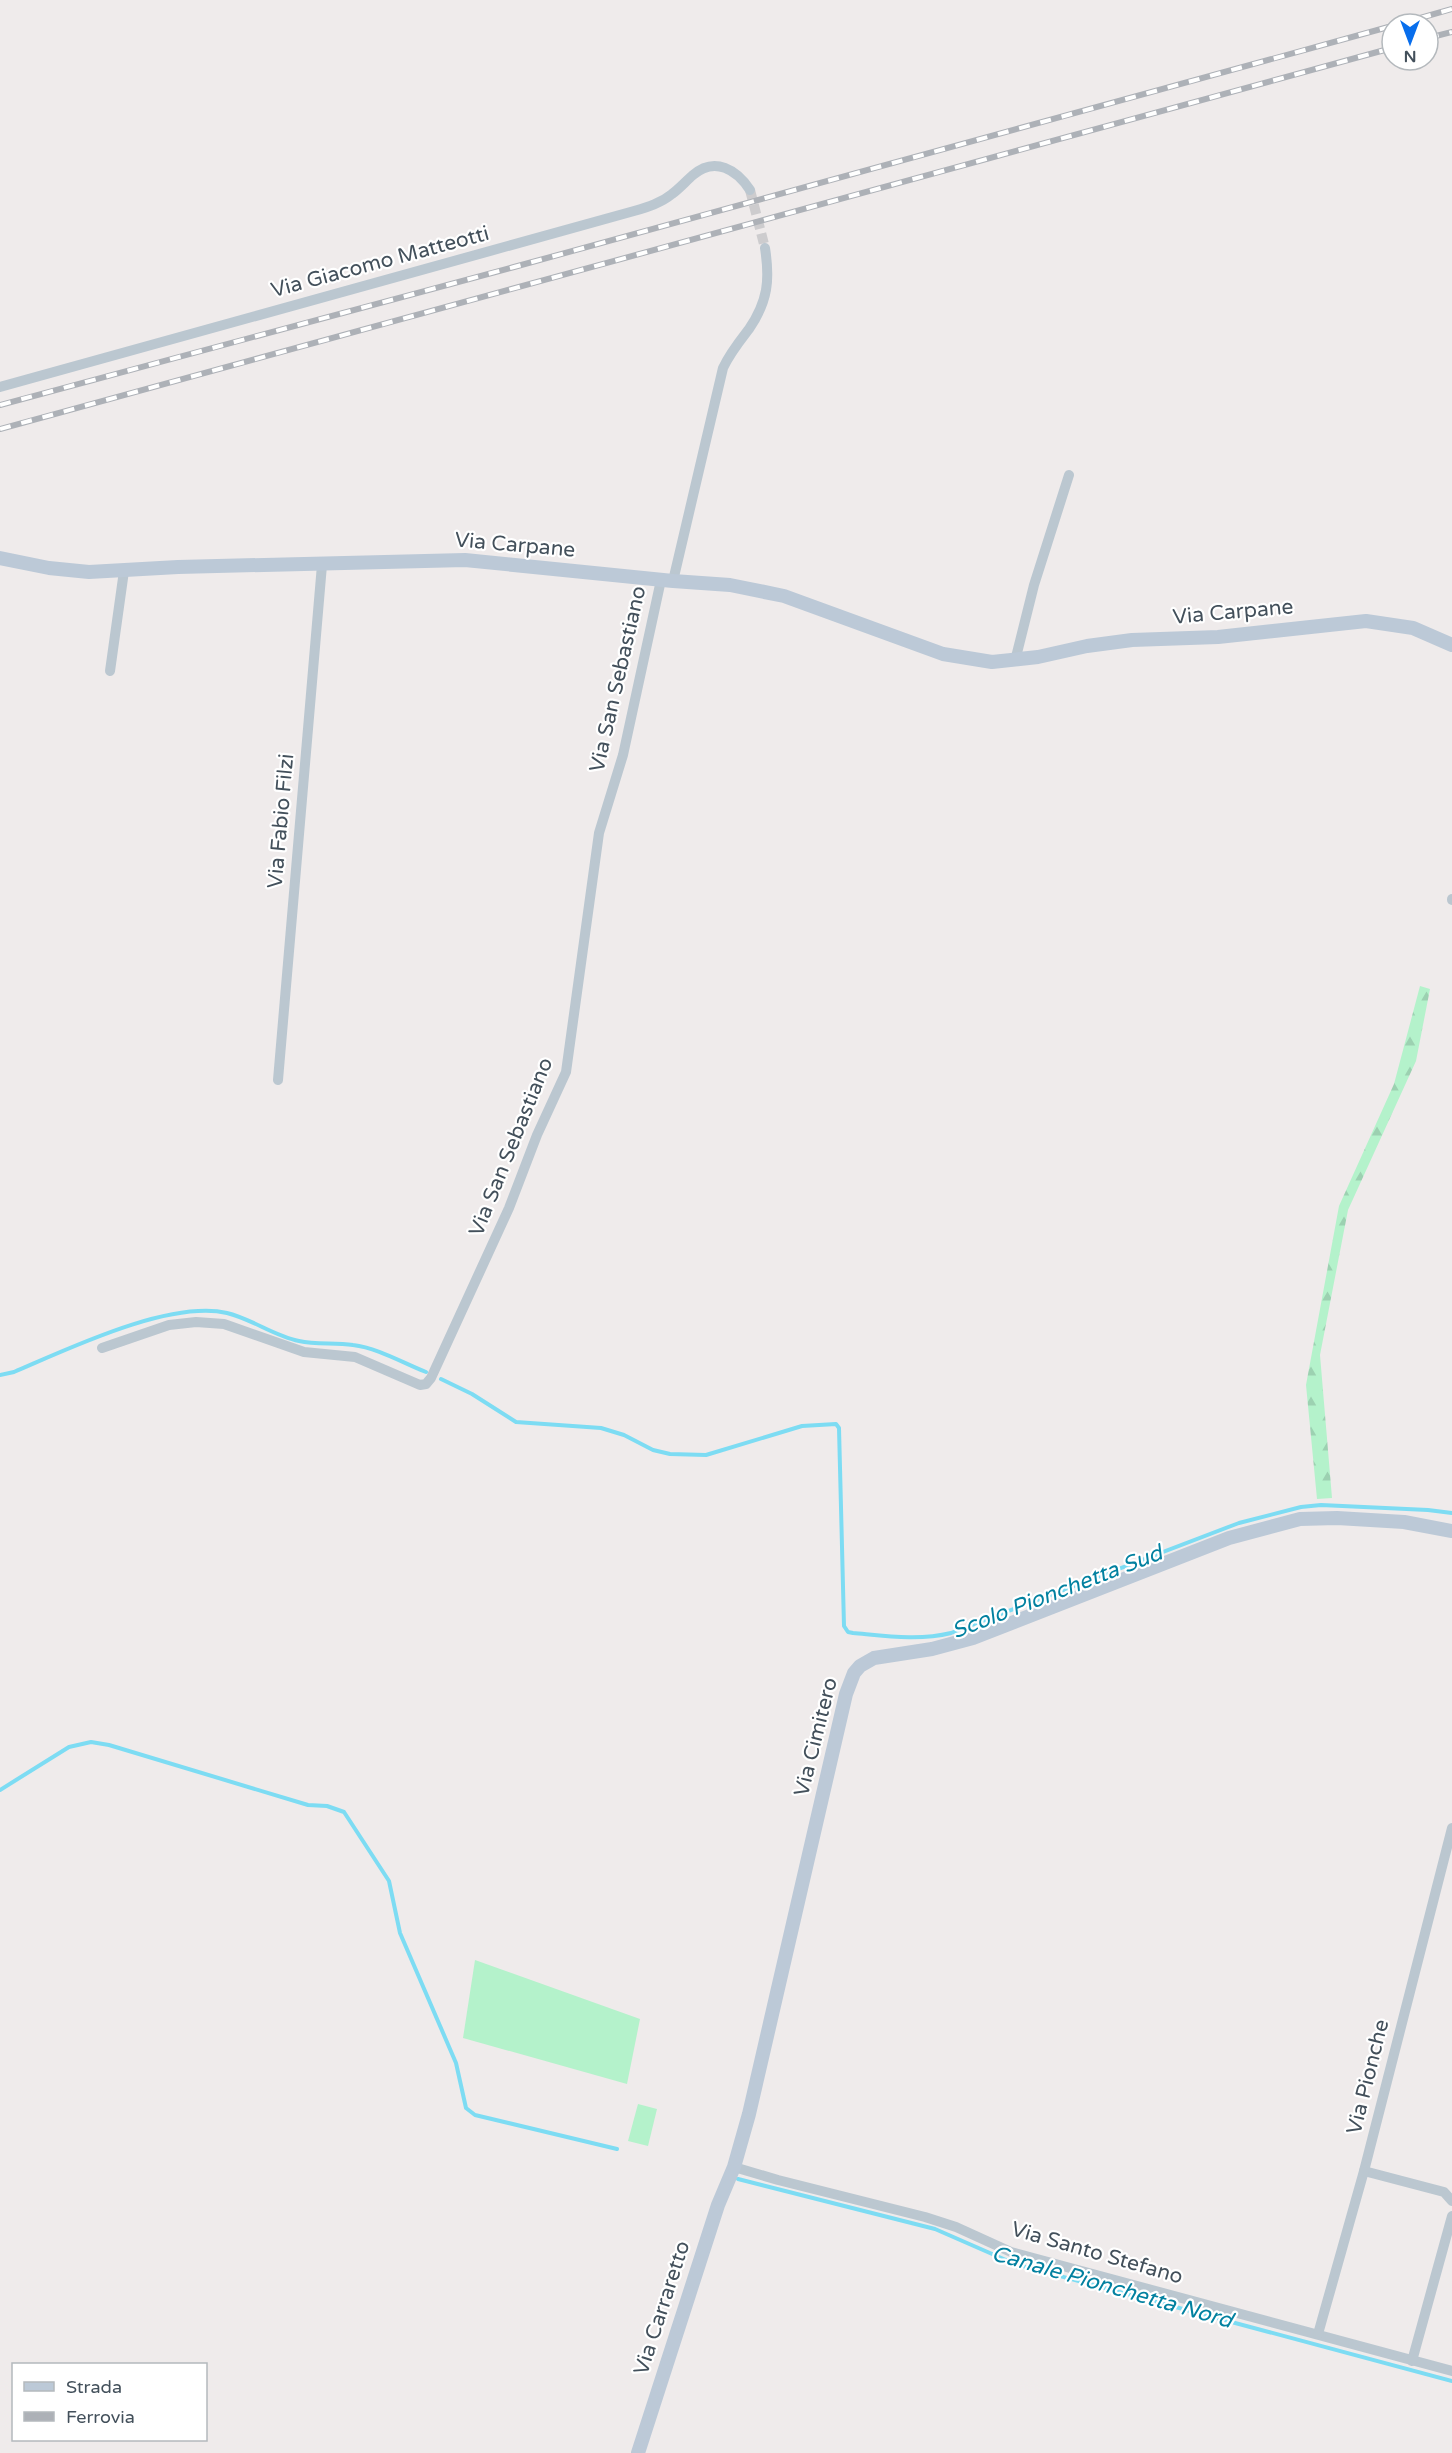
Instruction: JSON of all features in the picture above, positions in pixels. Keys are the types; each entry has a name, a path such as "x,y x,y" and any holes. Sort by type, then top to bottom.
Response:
{"street":[{"name":"Via Giacomo Matteotti","path":"0,387 634,211 662,201 704,168 724,166 743,179 750,190"},
{"path":"667,581 723,368 732,349 756,316 767,293 769,272 765,248"},
{"path":"1015,661 1034,585 1069,475"},
{"name":"Via Carpane","path":"0,558 71,571 124,572 178,567 465,560 667,581 730,585 784,596 943,654 992,662 1015,661 1088,646 1132,640 1218,637 1366,621 1413,628 1452,645"},
{"name":"Via Fabio Filzi","path":"278,1080 322,565"},
{"path":"110,671 124,572"},
{"name":"Via San Sebastiano","path":"102,1348 135,1335 183,1323 224,1324 304,1352 355,1357 420,1384 426,1384 431,1378 509,1208 537,1135 566,1071 599,833 622,762 667,581"},
{"name":"Via Cimitero","path":"732,2172 764,2053 849,1682 860,1666 874,1658 932,1649 965,1640 1229,1538 1300,1519 1336,1518 1404,1522 1452,1531"},
{"name":"Via Pionche","path":"1318,2334 1364,2171 1452,1828"},
{"path":"1364,2171 1444,2192 1452,2201"},
{"name":"Via Santo Stefano","path":"732,2172 924,2217 956,2227 1022,2255 1452,2371"},
{"name":"Via Carraretto","path":"638,2453 714,2216 732,2172"},
{"path":"1412,2361 1452,2216"}],"green space":[{"path":"1420,986 1430,989 1416,1061 1348,1210 1320,1355 1332,1498 1317,1499 1306,1385 1339,1206 1394,1084"},
{"path":"475,1960 640,2019 627,2084 463,2038"},
{"path":"638,2104 657,2109 648,2146 628,2141"}],"waterway":[{"name":"Scolo Pionchetta Sud","path":"0,1375 14,1372 119,1329 148,1320 203,1311 227,1313 299,1341 346,1344 372,1349 426,1372"},
{"name":"Scolo Pionchetta Sud","path":"441,1379 472,1394 516,1422 601,1428 624,1435 653,1450 670,1454 706,1455 802,1426 836,1424 839,1428 844,1626 848,1632 853,1633 915,1637 951,1633 1239,1523 1301,1507 1321,1505 1452,1513"},
{"name":"Canale Pionchetta Nord","path":"0,1790 69,1747 91,1742 109,1745 308,1805 327,1806 344,1812 389,1881 400,1933 456,2063 466,2108 475,2115 617,2149"},
{"name":"Canale Pionchetta Nord","path":"738,2179 935,2229 1015,2264 1452,2381"}],"tunnel":[{"path":"750,190 765,248"}],"railway":[{"path":"1440,12 1452,9"},
{"path":"0,405 514,267 1380,29"},
{"path":"1440,35 1452,32"},
{"path":"0,429 1380,51"}]}
